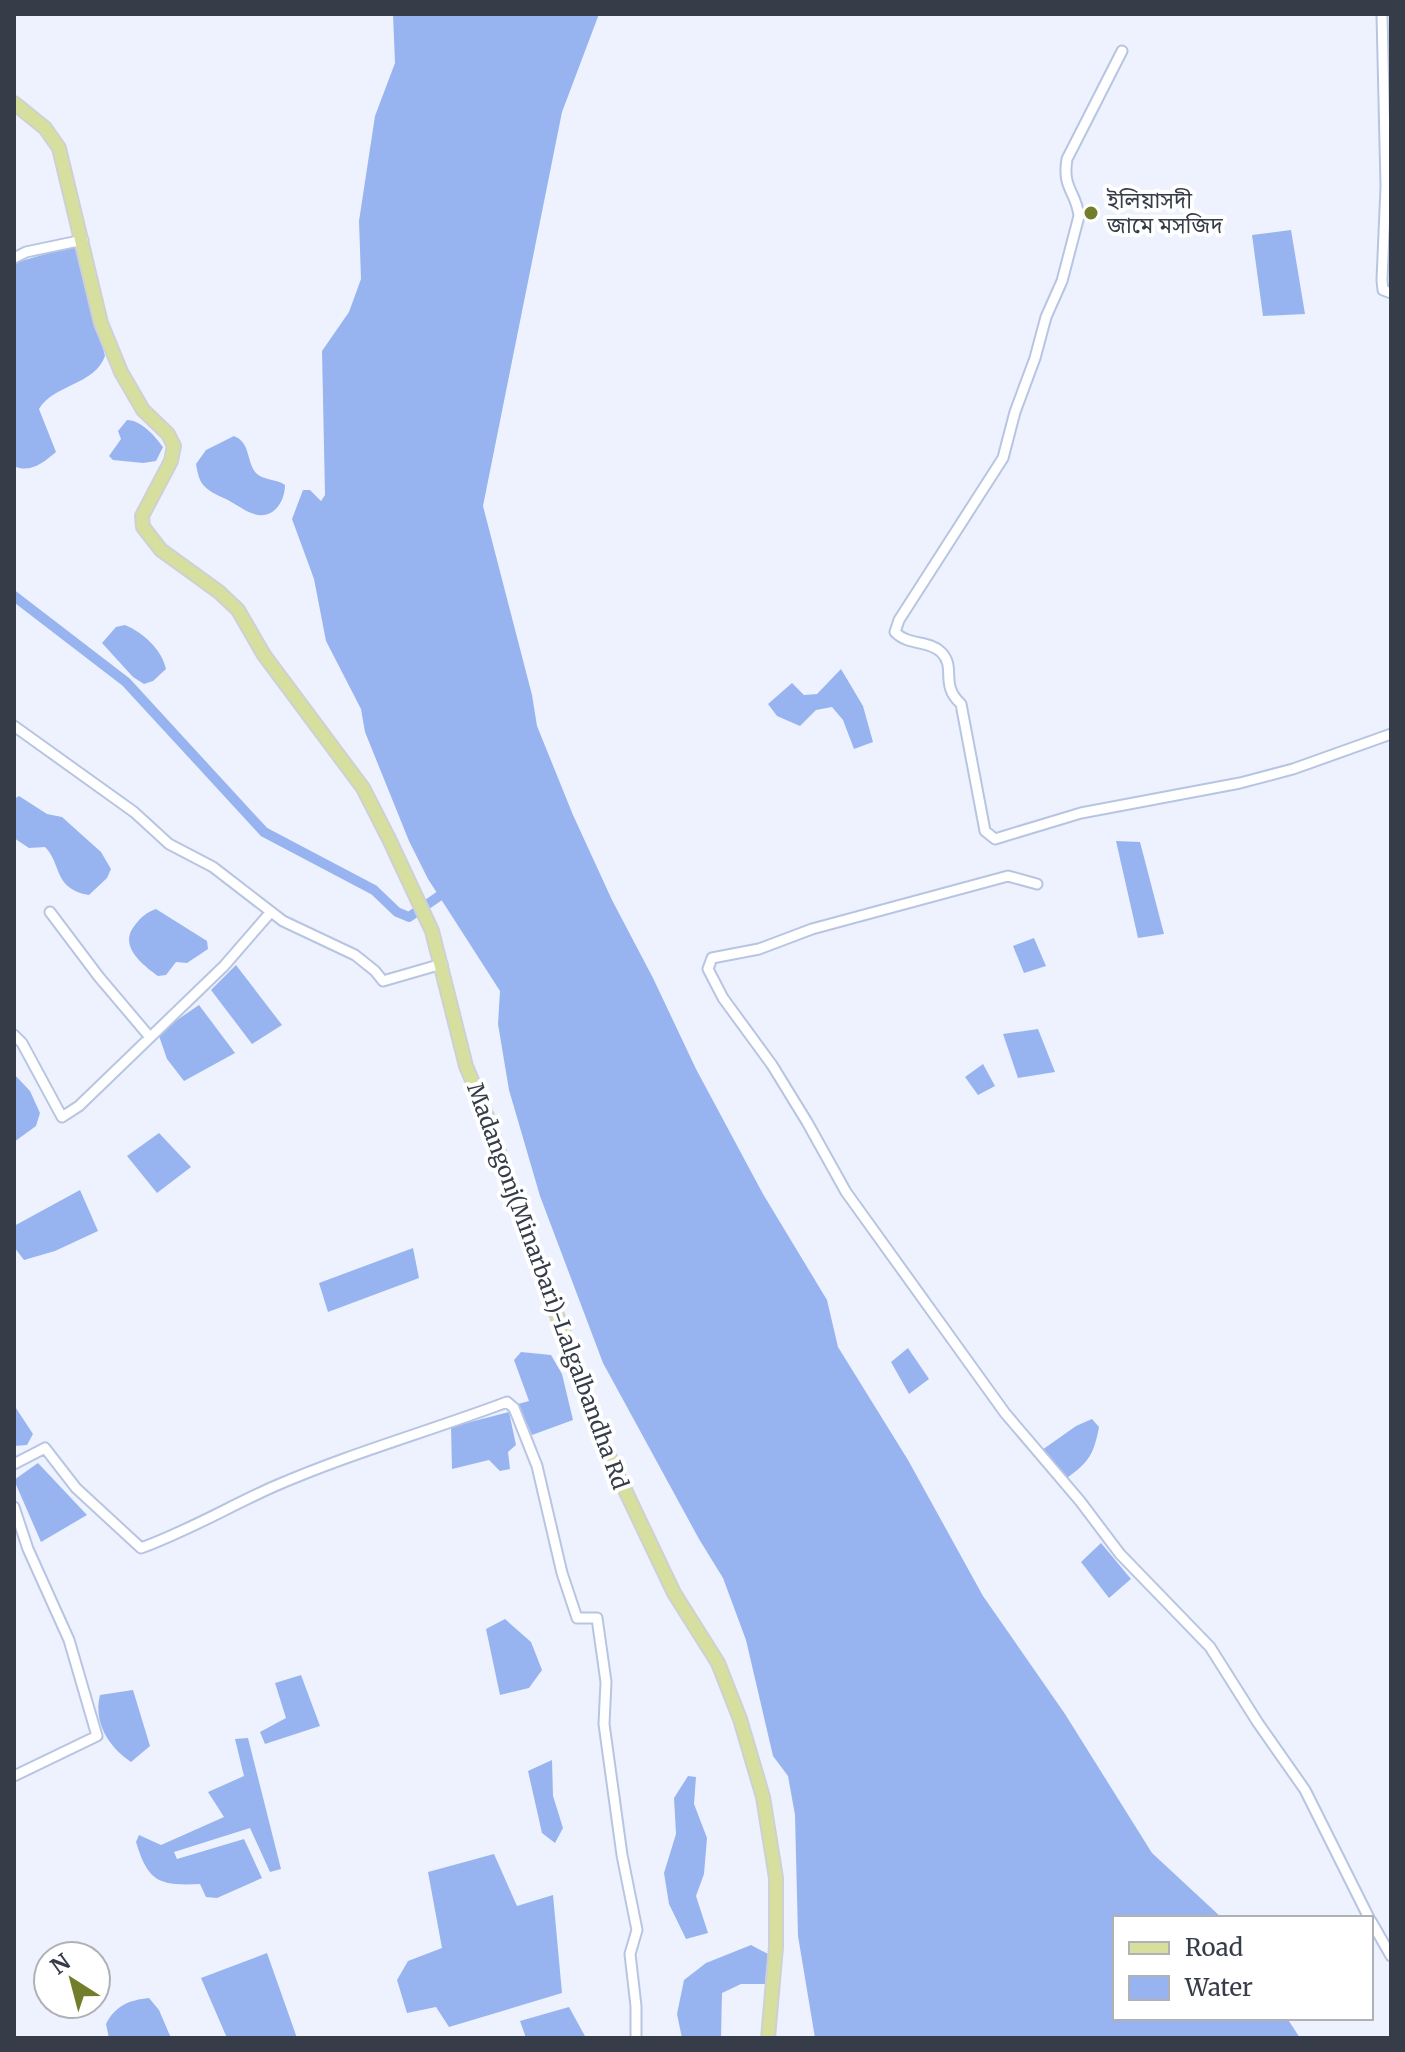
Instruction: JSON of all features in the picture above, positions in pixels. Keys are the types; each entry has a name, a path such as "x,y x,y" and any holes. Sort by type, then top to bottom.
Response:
{"main road":[{"path":"14,103 45,128 59,148 83,240"},
{"name":"Madangonj(Minarbari)-Lalgalbandha Rd","path":"83,240 101,323 121,372 143,410 168,434 174,446 171,461 142,516 143,527 161,550 219,592 238,610 264,655 363,788 432,931 466,1066 487,1116 597,1431 674,1593 718,1663 740,1719 763,1797 776,1878 776,1947 768,2038"}],"street":[{"path":"1382,14 1386,187 1382,280 1383,290 1391,293"},
{"path":"1122,51 1067,159 1064,173 1079,216 1062,281 1046,317 1003,458 899,620 895,632 902,639 937,649 948,662 949,689 961,704 985,831 995,839 1081,813 1240,783 1293,769 1391,734"},
{"path":"14,258 26,252 83,240"},
{"path":"14,726 134,812 169,844 213,867 270,913 355,955 383,981 442,964"},
{"path":"1037,884 1008,876 936,894 812,929 759,949 712,958 708,969 723,998 772,1065 846,1192 1005,1413 1080,1501 1120,1554 1210,1647 1305,1790 1368,1916"},
{"path":"50,912 149,1036"},
{"path":"14,1035 22,1043 62,1117 79,1106 224,966 270,913"},
{"path":"14,1464 45,1448 76,1488 141,1548 176,1536 275,1486 410,1434 507,1402 514,1408 537,1466 562,1573 577,1618 597,1618 606,1682 604,1724 622,1855 637,1930 630,1954 636,2038"},
{"path":"14,1507 28,1549 69,1640 97,1736 14,1776"},
{"path":"1373,1925 1391,1956"}],"water":[{"path":"393,14 599,14 562,112 483,506 532,695 537,726 612,900 696,1069 763,1194 827,1300 838,1347 908,1460 983,1596 1065,1714 1152,1853 1220,1916 1113,1916 1113,2020 1288,2020 1300,2038 815,2038 798,1936 795,1815 788,1776 773,1756 746,1640 723,1578 603,1363 540,1196 509,1090 498,1024 500,991 428,879 409,841 365,732 361,709 326,641 314,579 292,519 303,490 310,490 321,501 325,495 322,351 349,312 361,279 359,221 375,116 395,63"},
{"path":"1291,230 1305,314 1263,316 1252,235"},
{"path":"74,246 78,248 105,356 93,373 54,394 39,409 56,452 36,466 20,468 14,466 14,263"},
{"path":"127,420 142,426 163,447 156,461 113,460 109,456 121,439 118,431"},
{"path":"234,436 246,448 256,473 285,485 283,498 272,512 261,515 247,511 209,490 200,480 196,464 206,450"},
{"path":"125,625 156,648 164,662 166,669 153,681 144,684 133,677 102,643 116,627"},
{"path":"841,669 863,706 873,742 854,749 843,720 832,707 816,710 800,726 777,716 768,704 792,683 804,695 817,694"},
{"path":"19,796 47,814 62,817 101,852 111,869 107,878 89,895 77,892 64,882 45,847 29,848 14,838 14,799"},
{"path":"1116,841 1140,842 1164,934 1138,938"},
{"path":"156,909 207,941 208,949 187,963 176,962 166,975 158,976 134,954 129,940 137,922"},
{"path":"1034,938 1046,966 1024,973 1013,946"},
{"path":"236,965 282,1025 252,1044 211,990"},
{"path":"199,1005 235,1053 184,1081 167,1059 158,1033"},
{"path":"1038,1029 1055,1072 1018,1078 1003,1034"},
{"path":"983,1064 995,1086 978,1095 965,1077"},
{"path":"14,1074 30,1091 40,1113 36,1126 14,1142"},
{"path":"159,1133 191,1167 157,1193 127,1156"},
{"path":"80,1190 98,1231 55,1251 24,1260 14,1247 14,1226"},
{"path":"413,1248 419,1278 328,1312 319,1283"},
{"path":"908,1348 929,1379 909,1394 891,1362"},
{"path":"521,1352 551,1355 562,1374 573,1420 532,1435 518,1404 529,1401 514,1360"},
{"path":"14,1405 33,1434 27,1445 14,1446"},
{"path":"509,1412 516,1445 508,1452 510,1469 500,1471 489,1460 452,1469 451,1427"},
{"path":"1092,1419 1099,1427 1095,1444 1081,1467 1067,1478 1042,1450 1076,1426"},
{"path":"38,1463 87,1515 41,1542 14,1480"},
{"path":"1101,1543 1131,1579 1109,1598 1081,1562"},
{"path":"505,1619 531,1642 542,1670 529,1688 500,1695 486,1629"},
{"path":"301,1675 320,1726 265,1744 260,1732 286,1718 275,1683"},
{"path":"133,1690 150,1746 131,1762 110,1742 101,1725 98,1705 100,1695"},
{"path":"248,1738 281,1869 270,1872 250,1828 174,1852 177,1859 244,1839 262,1878 217,1898 206,1897 200,1884 174,1884 157,1879 145,1866 136,1842 139,1835 161,1845 224,1817 208,1792 244,1776 235,1739"},
{"path":"552,1760 553,1796 563,1828 555,1843 542,1833 528,1771"},
{"path":"688,1776 696,1777 694,1804 707,1838 704,1874 696,1896 708,1933 686,1939 669,1904 664,1873 676,1834 674,1798"},
{"path":"494,1854 517,1906 553,1895 562,1993 449,2027 436,2007 407,2013 397,1980 408,1961 442,1948 428,1872"},
{"path":"751,1945 768,1954 765,1984 741,1984 722,1993 721,2038 682,2038 677,2014 684,1980 706,1963"},
{"path":"267,1953 297,2038 227,2038 201,1978"},
{"path":"149,1998 159,2010 171,2038 109,2038 106,2024 118,2008"},
{"path":"569,2007 586,2038 526,2038 520,2021"}],"waterway":[{"path":"14,596 126,682 264,832 374,890 397,912 409,917 448,890"}],"place":[{"name":"ইলিয়াসদী জামে মসজিদ","path":"1091,213"}]}
